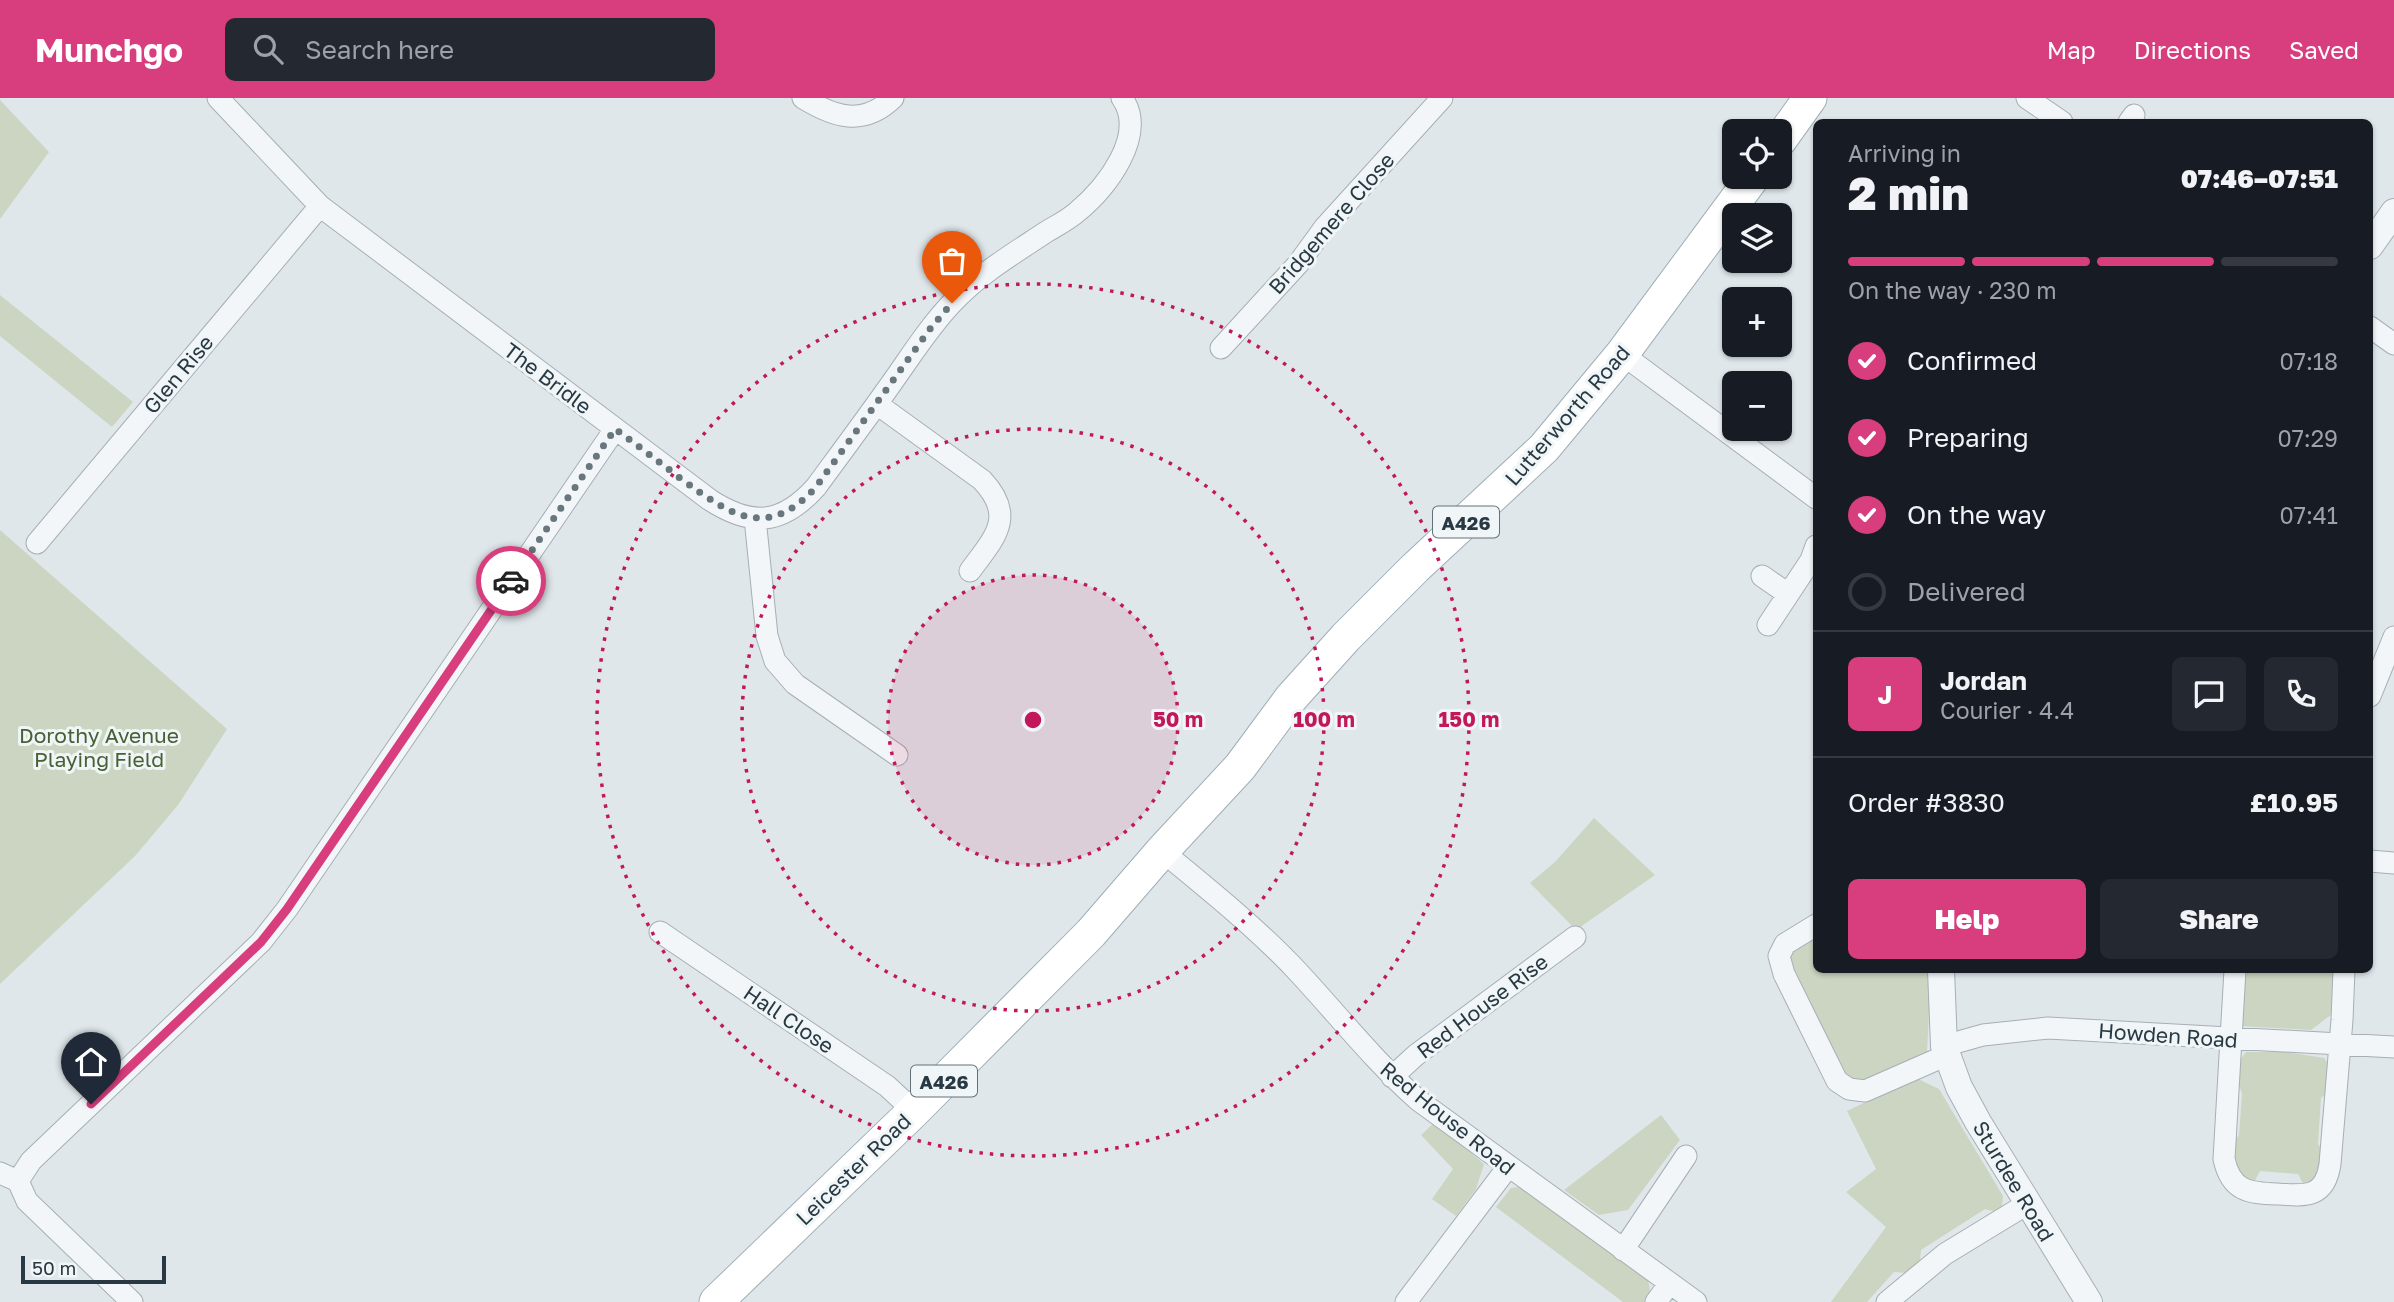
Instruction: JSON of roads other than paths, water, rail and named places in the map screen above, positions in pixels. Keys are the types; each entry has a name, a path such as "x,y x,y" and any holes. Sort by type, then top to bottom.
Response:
{"main road":[{"path":"1792,120 1803,101"},
{"name":"Lutterworth Road","path":"1162,851 1240,767 1291,698 1346,637 1544,448 1622,354 1744,189"},
{"name":"Leicester Road","path":"716,1302 914,1111 1091,933 1162,851"}],"street":[{"name":"The Bridle","path":"218,98 320,206 710,500 731,513 755,518 788,512 803,501 952,303 977,279 1077,212 1094,195 1128,146 1130,125 1122,98"},
{"path":"803,98 827,112 847,117 867,115 893,98"},
{"name":"Bridgemere Close","path":"1221,348 1298,264 1325,227 1442,98"},
{"path":"2027,98 2058,119"},
{"name":"Glen Rise","path":"37,543 320,206"},
{"path":"2373,242 2394,212"},
{"path":"2373,329 2394,344"},
{"path":"1622,354 1813,496"},
{"path":"877,404 982,480 994,492 1001,508 999,524 993,539 970,571"},
{"path":"132,1302 27,1201 9,1177 31,1161 261,942 281,917 615,429"},
{"path":"755,518 767,636 775,661 795,684 897,755"},
{"path":"1768,625 1813,554"},
{"path":"1762,576 1788,594"},
{"path":"2373,687 2394,637"},
{"name":"Red House Road","path":"1162,851 1219,898 1297,971 1392,1077 1419,1100 1696,1302"},
{"path":"2373,861 2394,863"},
{"path":"1813,927 1785,944 1779,956 1784,974 1836,1081 1849,1089 1865,1091 1946,1051"},
{"name":"Hall Close","path":"660,932 887,1086 914,1111"},
{"name":"Red House Rise","path":"1392,1077 1416,1055 1575,937"},
{"name":"Sturdee Road","path":"1941,973 1946,1051 1959,1087 2027,1204 2089,1302"},
{"path":"2235,973 2224,1159 2226,1170 2241,1188 2251,1193 2305,1196 2323,1185 2328,1176 2344,973"},
{"name":"Howden Road","path":"1946,1051 1983,1035 2048,1028 2394,1047"},
{"path":"1623,1250 1686,1156"},
{"path":"1406,1302 1508,1167"},
{"path":"1887,1302 1945,1254 2027,1204"},
{"path":"1656,1302 1670,1283"}],"park label":[{"name":"Dorothy Avenue Playing Field","path":"99,747"}]}
